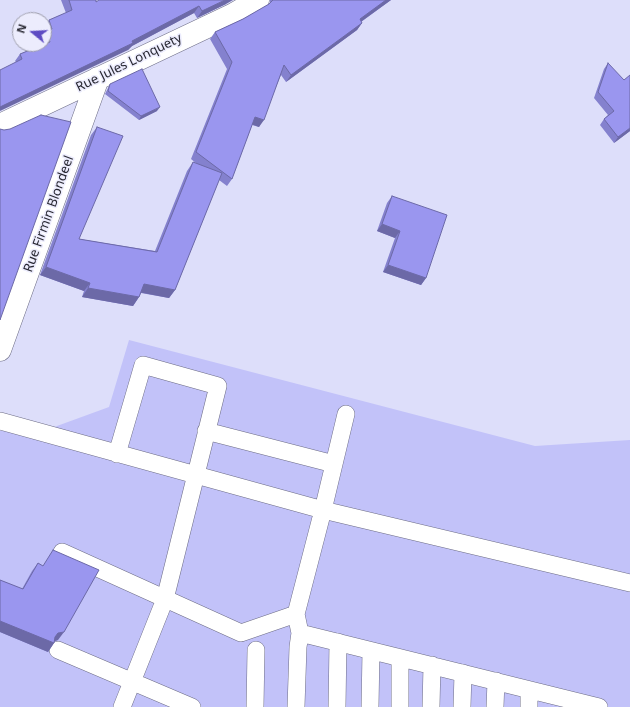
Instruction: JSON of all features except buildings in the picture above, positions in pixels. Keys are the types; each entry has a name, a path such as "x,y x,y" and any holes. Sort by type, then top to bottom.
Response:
{"street":[{"name":"Rue Jules Lonquety","path":"0,125 98,78 230,7 258,0"},
{"name":"Rue Firmin Blondeel","path":"0,350 98,78"}],"lane":[{"path":"117,454 143,365 218,386 165,599 122,707"},
{"path":"296,707 298,647 300,633 296,614 346,414"},
{"path":"0,421 322,510 630,583"},
{"path":"206,431 334,464"},
{"path":"62,552 241,633 296,614"},
{"path":"300,633 496,681 529,690 560,702 594,706"},
{"path":"337,707 338,642"},
{"path":"58,650 192,707"},
{"path":"255,707 256,650"},
{"path":"370,707 371,651"},
{"path":"400,658 400,707"},
{"path":"432,666 432,707"},
{"path":"462,707 463,673"},
{"path":"495,707 496,681"},
{"path":"529,690 529,707"}],"shaded area":[{"path":"129,340 535,446 630,440 630,707 0,707 0,431 46,430 109,407"}]}
